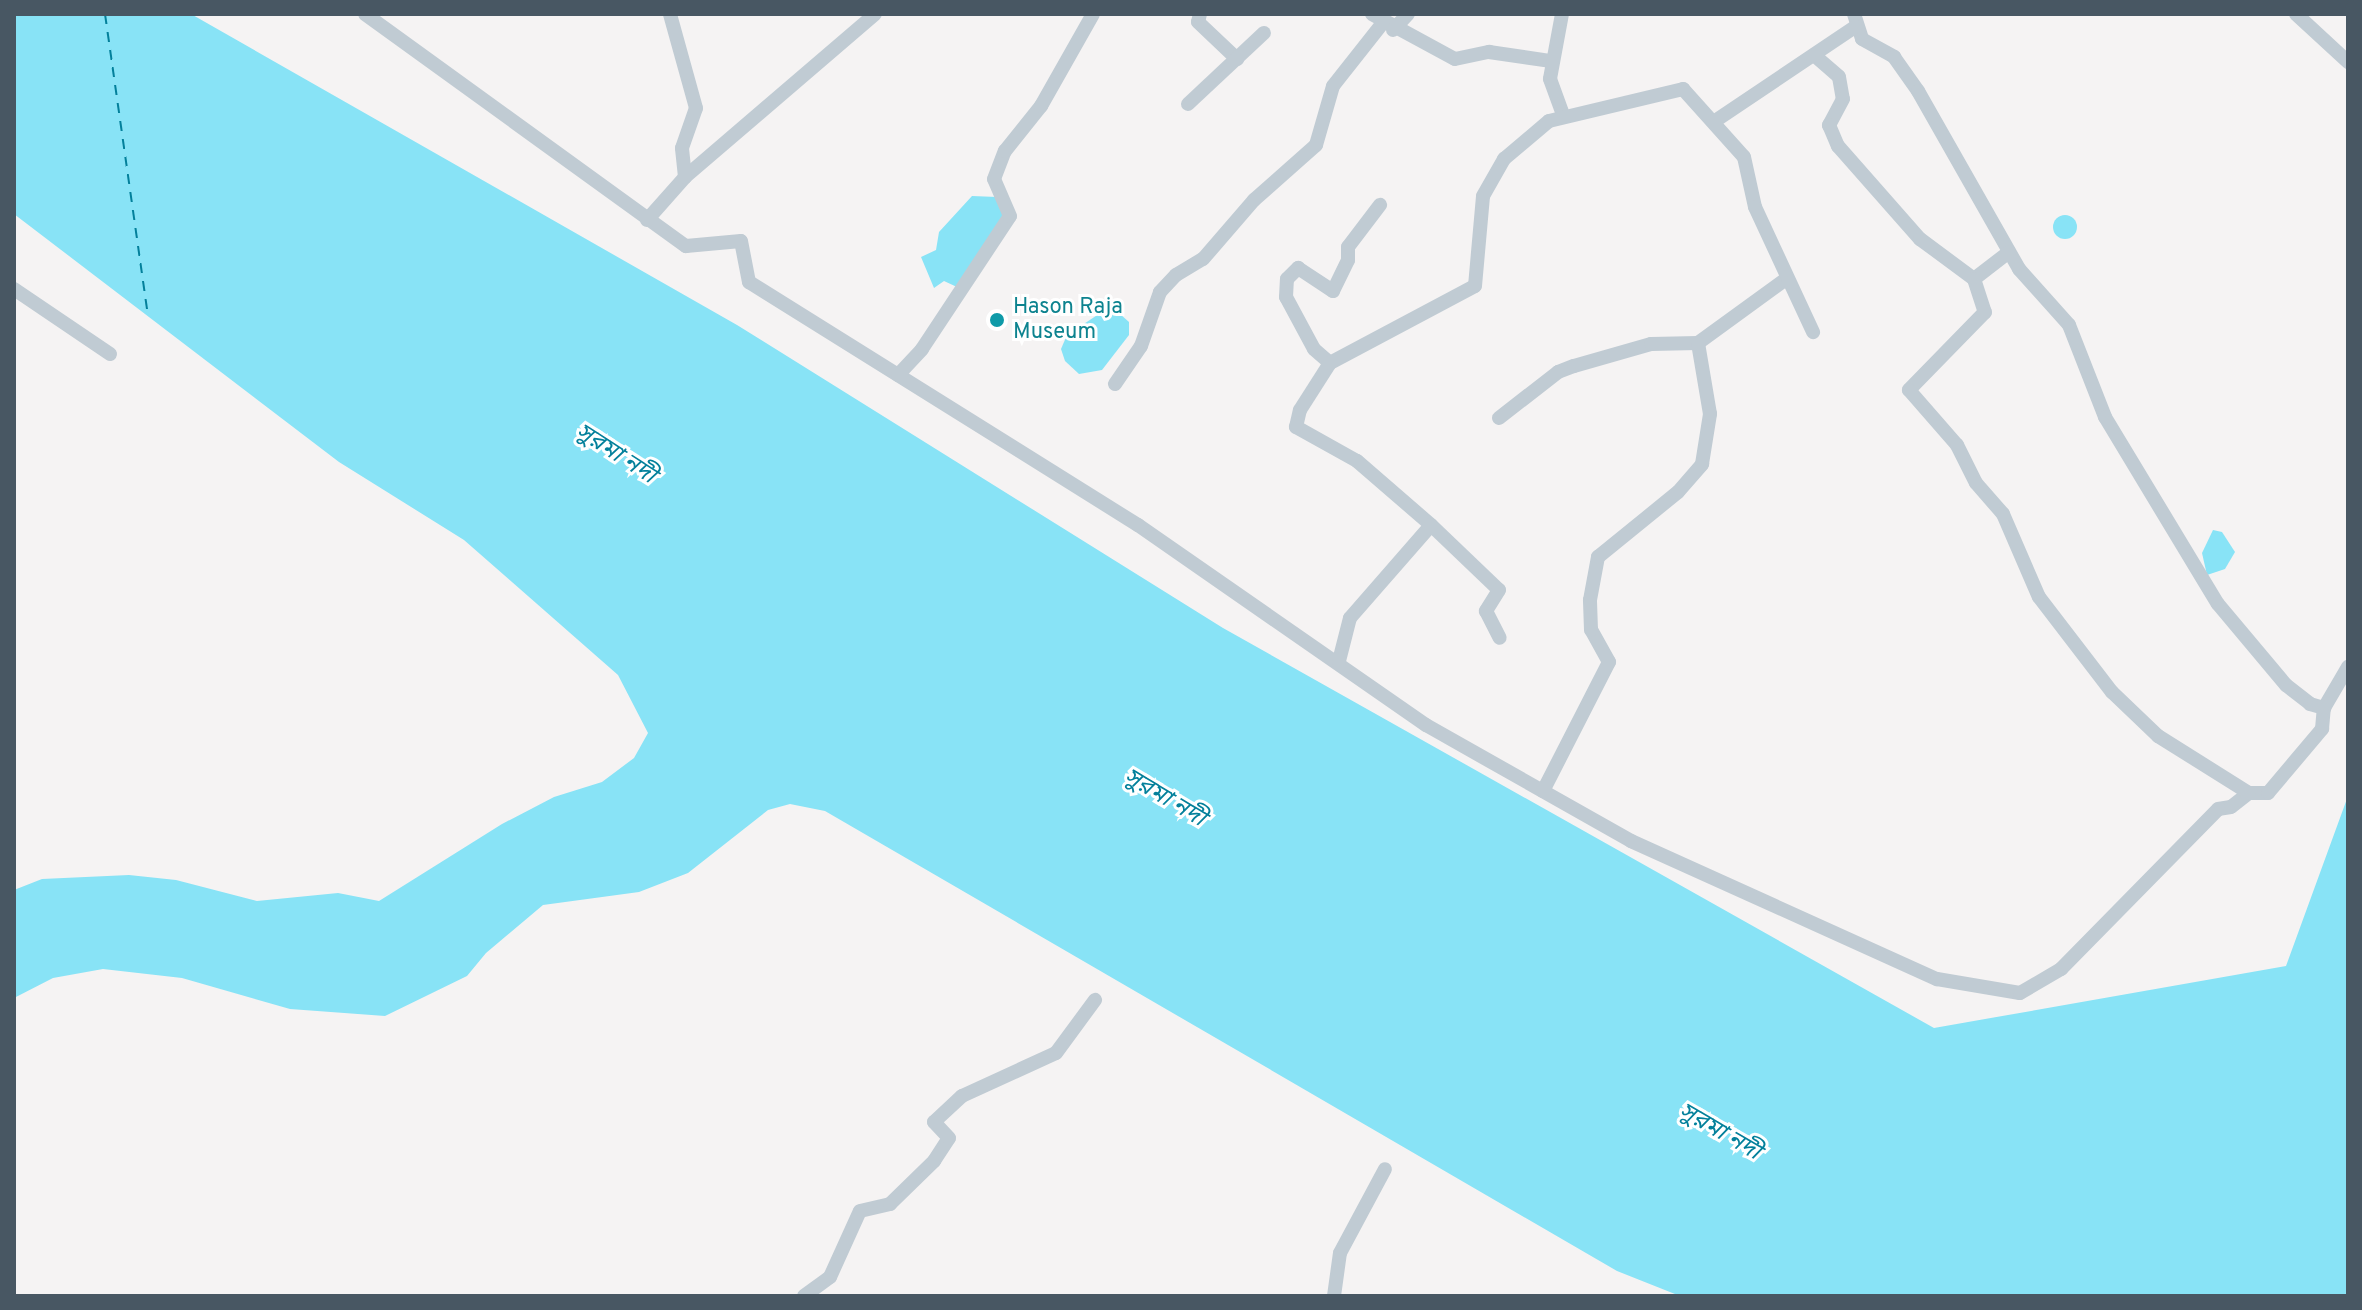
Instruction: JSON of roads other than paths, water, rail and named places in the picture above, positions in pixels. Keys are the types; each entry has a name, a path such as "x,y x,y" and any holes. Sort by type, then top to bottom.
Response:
{"street":[{"path":"365,14 686,246 741,241 749,282 1138,525 1339,661 1426,725 1631,841 1923,972 2020,993 2061,969 2218,809 2231,807 2249,793"},
{"path":"670,14 696,108 682,148 685,177"},
{"path":"647,220 685,177 875,14"},
{"path":"898,375 922,349 1010,216 994,179 1005,151 1041,106 1093,14"},
{"path":"1200,14 1198,22 1237,59"},
{"path":"1115,384 1141,346 1160,292 1176,275 1203,259 1254,200 1316,145 1333,86 1383,23 1408,14"},
{"path":"1562,14 1550,79 1563,115"},
{"path":"2296,14 2348,62"},
{"path":"1715,121 1814,55 1855,21 1862,39 1894,57 1918,91 2009,252 2069,325 2105,417 2218,604 2286,685 2310,704 2324,708"},
{"path":"1383,23 1455,59 1489,52 1551,61"},
{"path":"1188,104 1264,33"},
{"path":"1814,55 1839,77 1843,99 1829,125 1838,146 1920,239 1974,279 1985,312 1909,390 1957,445 1976,483 2003,514 2039,597 2112,692 2158,736 2249,793 2268,793 2322,729 2324,708 2348,667"},
{"path":"1500,638 1486,611 1499,590 1357,461 1296,427 1300,410 1330,363 1475,286 1483,196 1504,159 1563,115 1679,88 1715,121 1744,157 1755,207 1813,332"},
{"path":"1330,363 1314,349 1286,297 1287,279 1298,268 1333,291 1348,260 1348,247 1380,205"},
{"path":"1974,279 2009,252"},
{"path":"1499,418 1558,372 1651,344 1698,343 1786,279"},
{"path":"14,289 110,354"},
{"path":"1543,791 1609,662 1591,630 1590,600 1598,557 1678,492 1702,464 1710,414 1698,343"},
{"path":"1339,661 1350,618 1431,525"},
{"path":"804,1296 830,1277 860,1211 890,1204 934,1161 949,1138 934,1122 962,1096 1056,1053 1095,1000"},
{"path":"1334,1296 1340,1253 1385,1169"}],"water":[{"name":"সুরমা নদী","path":"14,14 191,14 737,325 1223,628 1934,1028 2286,966 2348,796 2348,1296 1680,1296 1617,1271 825,811 790,804 768,810 688,873 639,892 543,905 486,953 467,976 385,1016 290,1009 182,978 103,969 53,978 14,998 14,890 42,879 129,875 176,880 257,901 338,893 379,901 502,824 554,797 602,782 634,758 648,733 618,675 464,540 339,462 14,214"},
{"path":"972,196 997,197 1006,218 957,287 944,281 934,288 921,257 936,250 939,232"},
{"path":"2065,215 2076,222 2077,227 2070,238 2065,239 2054,232 2053,227 2060,216"},
{"path":"1111,306 1129,322 1129,335 1102,370 1079,374 1065,361 1061,349 1067,335"},
{"path":"2213,530 2222,532 2235,552 2225,569 2207,575 2202,553"}],"place":[{"name":"Hason Raja Museum","path":"997,320"}]}
